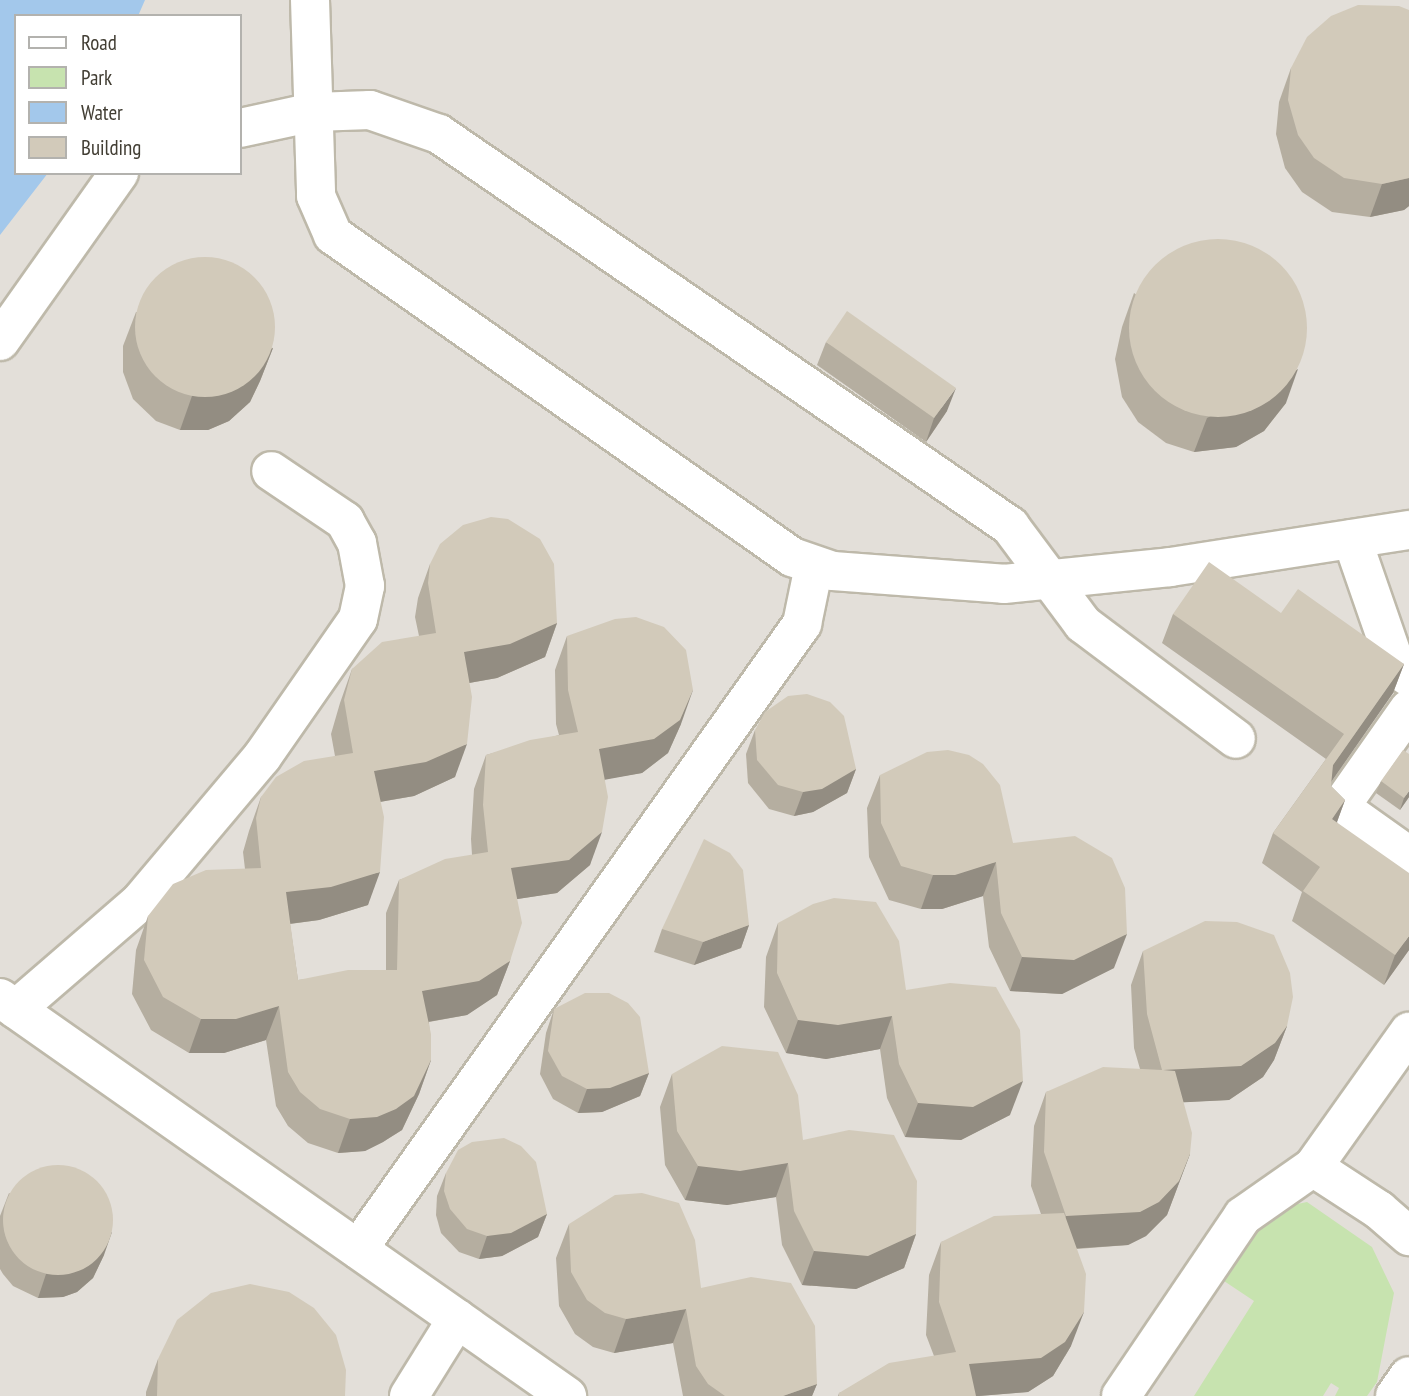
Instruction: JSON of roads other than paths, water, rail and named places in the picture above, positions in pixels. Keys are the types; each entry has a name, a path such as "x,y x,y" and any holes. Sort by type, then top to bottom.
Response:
{"street":[{"path":"310,0 316,196 333,235 792,557 814,566 1004,584 1170,567 1409,530"},
{"path":"242,128 314,112 370,110 439,134 1010,526 1083,624 1236,739"},
{"path":"0,341 117,175"},
{"path":"271,471 345,521 358,543 365,586 358,619 262,757 139,903 8,1003 358,1249 434,1357 567,1396"},
{"path":"1352,539 1397,669 1409,677"},
{"path":"358,1249 802,624 814,566"},
{"path":"1409,709 1340,807 1409,856"},
{"path":"1121,1396 1242,1216 1313,1167 1409,1032"},
{"path":"1313,1167 1386,1215 1409,1236"},
{"path":"1395,1396 1409,1376"}],"water":[{"path":"0,0 145,0 139,14 14,14 14,175 46,175 0,235"}]}
